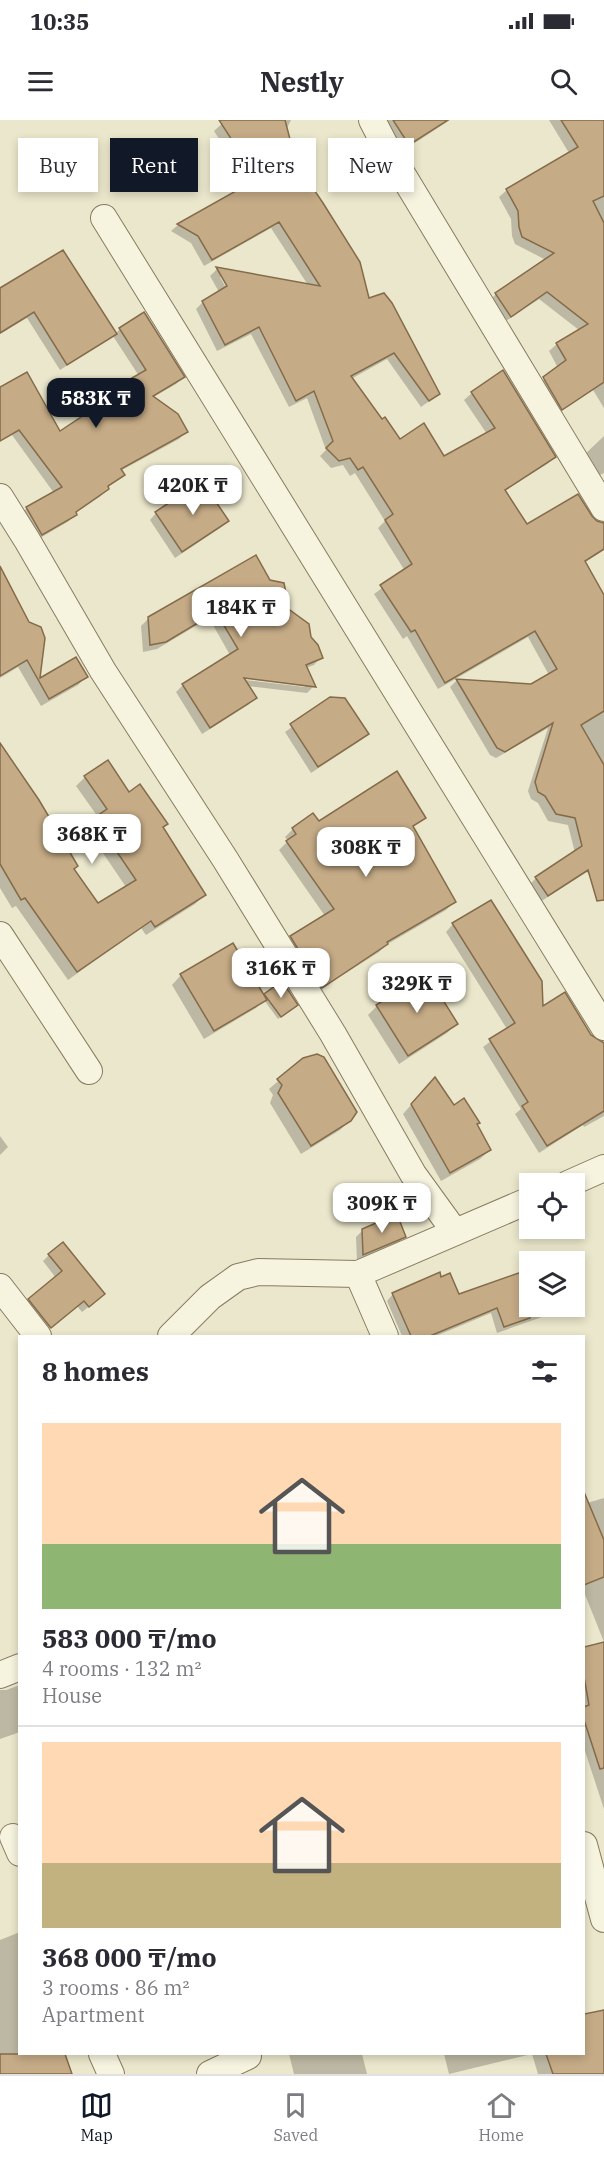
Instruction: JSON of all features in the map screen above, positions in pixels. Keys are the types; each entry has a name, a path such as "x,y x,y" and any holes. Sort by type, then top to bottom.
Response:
{"street":[{"path":"372,120 387,149 604,508"},
{"path":"104,218 604,1027"},
{"path":"0,497 103,671 225,859 333,1034 413,1174 455,1232"},
{"path":"0,935 89,1071"},
{"path":"585,1176 604,1168"},
{"path":"172,1335 210,1297 238,1277 258,1272 358,1274 519,1205"},
{"path":"358,1274 385,1335"},
{"path":"0,1287 37,1335"},
{"path":"0,1675 18,1668"},
{"path":"590,1856 604,1919"},
{"path":"102,2055 111,2074"},
{"path":"210,2074 250,2061"}],"building":[{"path":"219,120 285,120 290,138 231,138"},
{"path":"393,120 448,120 414,142 414,138 405,138"},
{"path":"561,120 604,120 604,196 593,201 604,223 604,382 562,410 543,377 566,360 556,343 588,324 547,292 511,317 495,293 554,253 522,237 518,211 506,189 578,147"},
{"path":"234,192 316,192 360,262 369,298 384,293 392,303 440,394 429,401 394,353 351,376 382,419 385,417 400,439 424,423 444,456 495,428 471,392 503,370 556,457 505,490 527,524 578,494 592,516 604,523 604,549 585,561 604,595 604,711 581,725 604,765 604,900 597,901 588,870 548,896 535,877 582,846 575,818 556,814 545,796 538,792 535,782 553,723 505,752 497,748 456,679 531,684 557,669 535,631 445,683 415,630 411,632 380,585 412,564 385,520 393,514 363,467 358,470 350,458 339,461 326,448 333,441 314,391 296,401 259,327 225,345 202,301 227,286 216,267 320,286 279,222 212,260 198,236 177,224"},
{"path":"63,250 117,334 67,365 34,312 0,333 0,288"},
{"path":"144,312 185,377 153,396 178,414 188,432 121,469 125,475 108,486 109,489 76,512 77,515 42,535 26,507 62,487 19,430 0,441 0,387 27,372 60,431 99,405 95,399 146,370 119,328"},
{"path":"203,484 216,485 214,499 229,521 182,552 155,512 190,489"},
{"path":"256,555 270,580 284,583 286,593 283,605 309,624 311,637 318,645 323,658 306,665 316,687 244,678 257,698 210,728 182,684 238,649 216,612 166,642 150,645 148,617"},
{"path":"0,566 29,622 41,627 45,638 40,678 76,657 88,677 49,699 27,660 0,676"},
{"path":"330,697 345,698 369,734 318,767 290,724"},
{"path":"0,743 39,800 78,866 74,869 98,903 136,880 94,818 107,809 84,776 108,760 129,792 140,784 168,824 163,827 206,895 155,927 151,921 77,972 25,898 21,900 0,864"},
{"path":"397,771 426,818 413,826 456,902 387,942 388,944 322,988 290,936 334,909 286,841 296,834 292,828 313,813 319,821"},
{"path":"491,900 542,981 543,1006 565,992 591,1035 604,1043 604,1111 547,1146 522,1106 528,1102 489,1039 515,1023 452,923"},
{"path":"233,943 267,1000 214,1031 180,974"},
{"path":"426,973 458,1024 408,1056 376,1005"},
{"path":"282,981 298,1005 281,1017 264,994"},
{"path":"317,1054 324,1057 357,1112 351,1121 311,1146 278,1093 282,1085 277,1079 303,1058"},
{"path":"435,1077 454,1105 464,1098 480,1123 477,1124 491,1150 450,1173 411,1104"},
{"path":"397,1214 406,1237 363,1255 362,1229"},
{"path":"63,1242 105,1294 89,1307 84,1301 51,1328 28,1299 62,1271 48,1254"},
{"path":"440,1272 441,1277 450,1273 459,1294 519,1273 519,1317 530,1318 504,1327 497,1308 432,1335 411,1335 392,1293"},
{"path":"585,1494 604,1540 604,1577 585,1585"},
{"path":"604,1642 604,1768 600,1769 585,1723 585,1707 589,1705 585,1683 585,1647"},
{"path":"604,2010 604,2074 553,2074 546,2055 585,2055 585,2014"},
{"path":"0,2054 18,2054 65,2055 72,2074 0,2074"}]}
